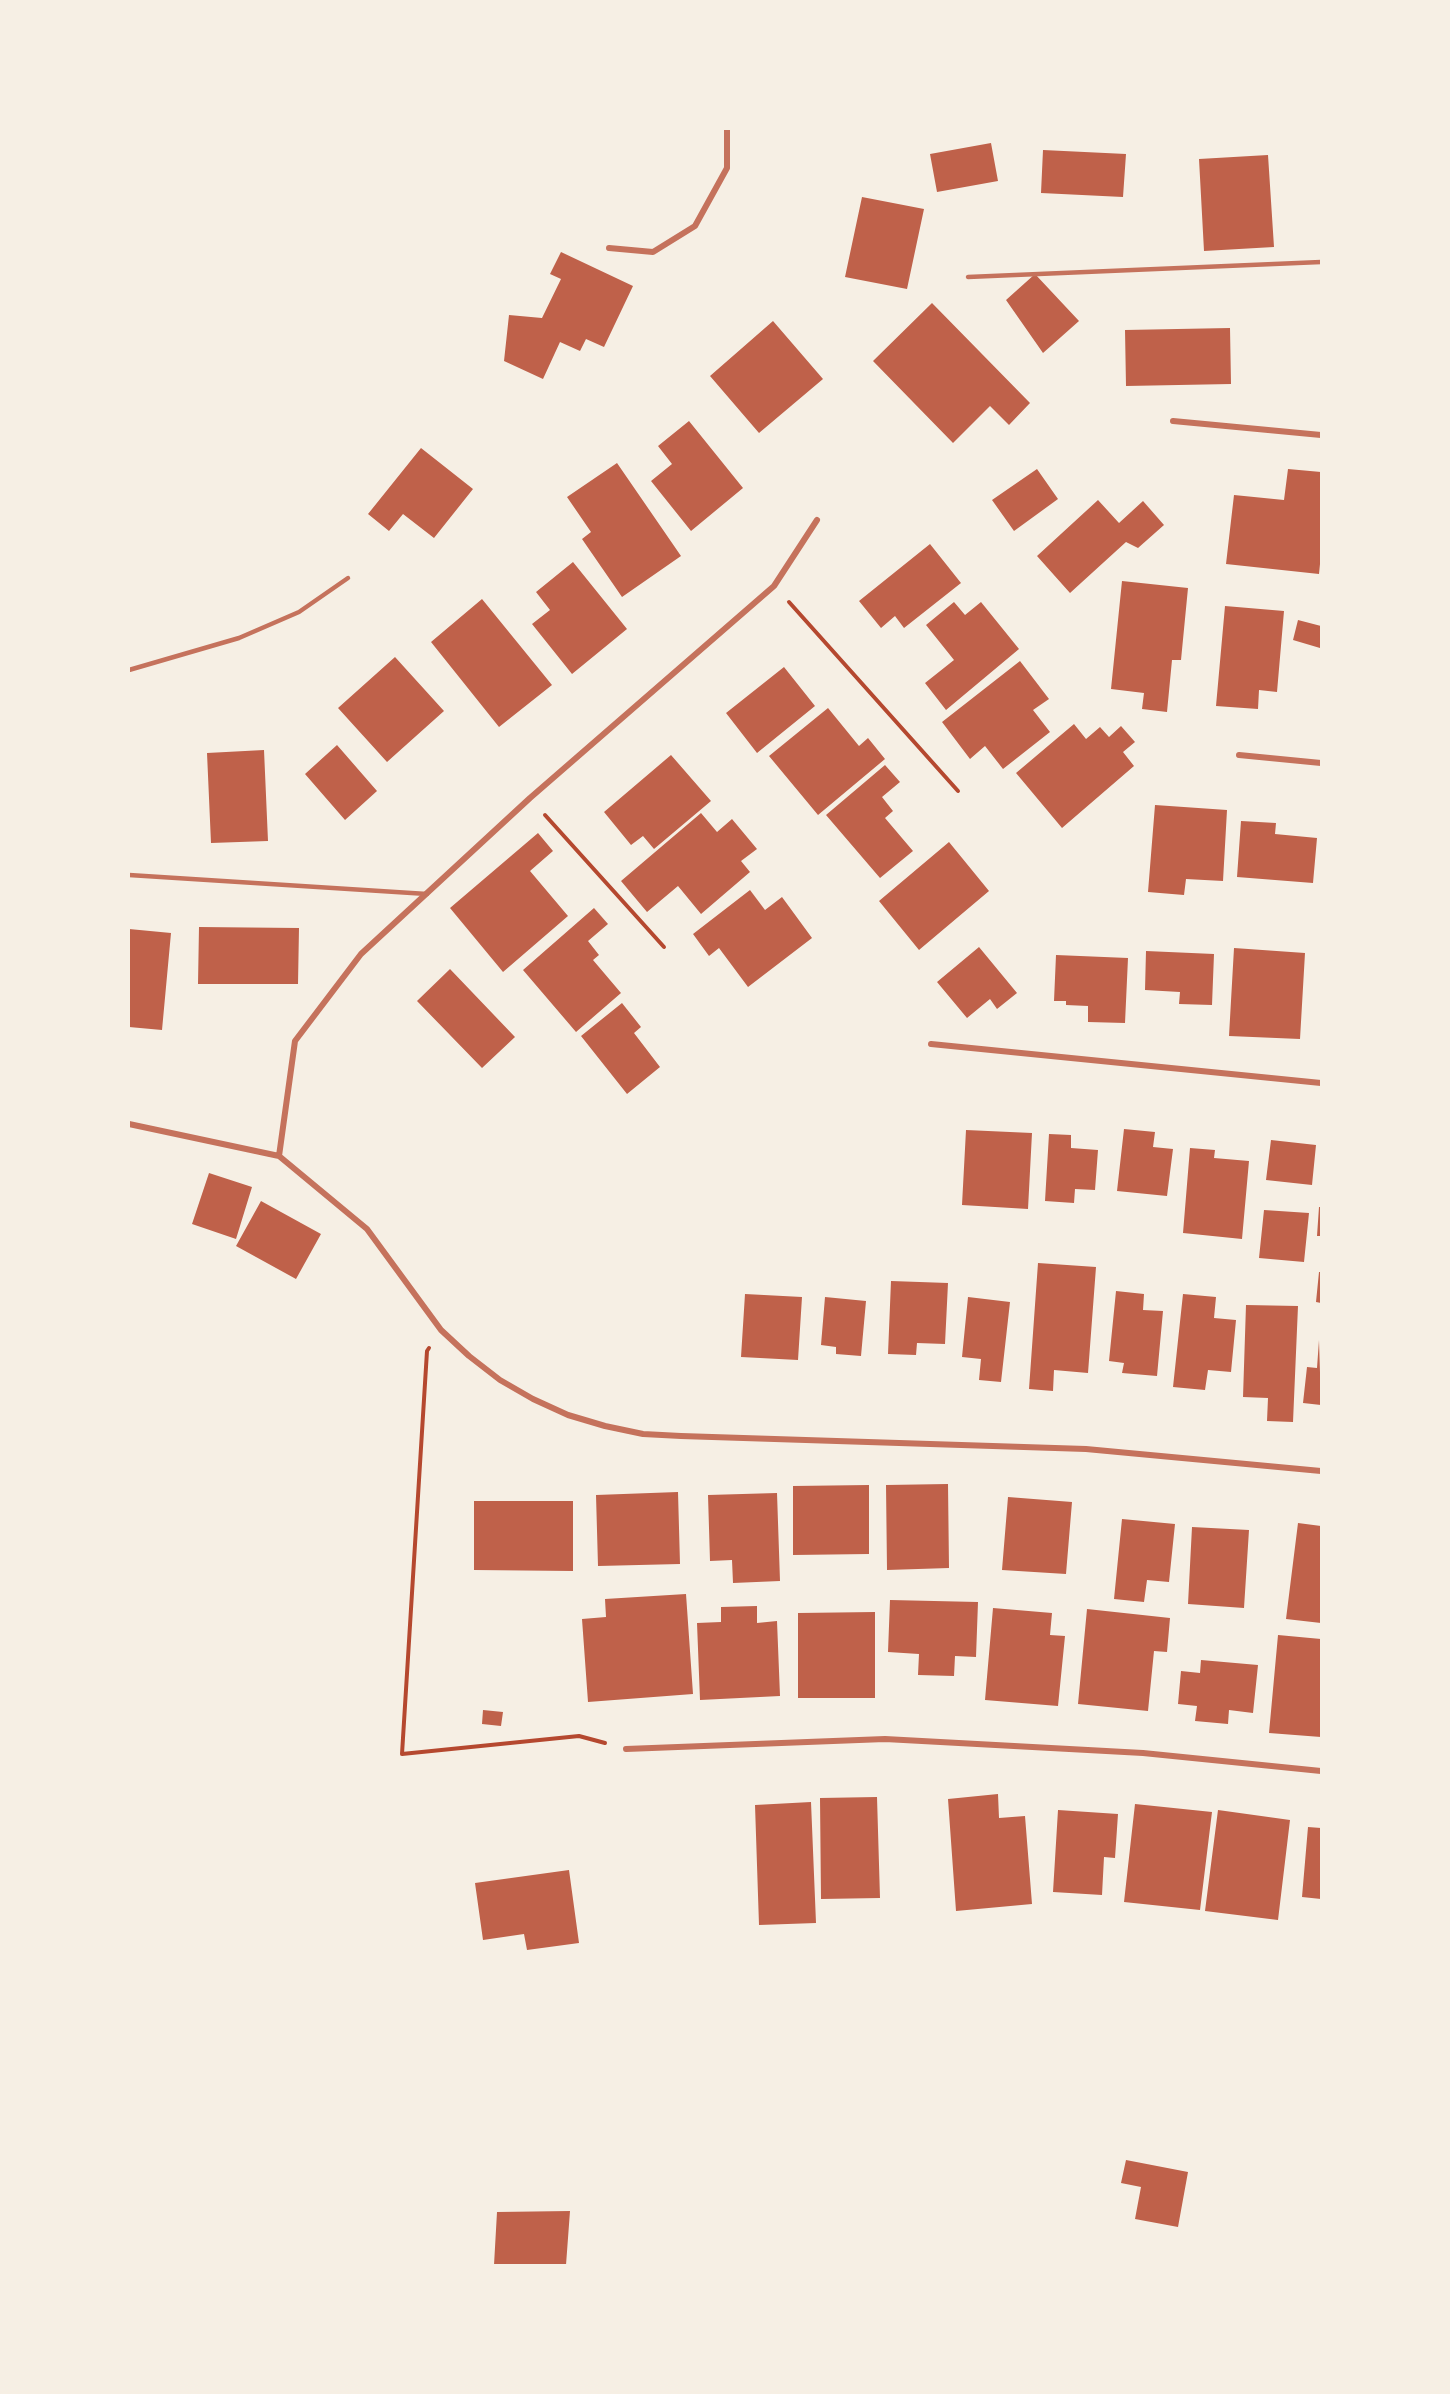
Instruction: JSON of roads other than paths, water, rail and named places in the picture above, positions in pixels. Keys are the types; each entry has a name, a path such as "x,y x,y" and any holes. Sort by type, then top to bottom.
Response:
{"street":[{"path":"609,248 653,252 695,226 727,168 727,129"},
{"path":"1173,421 1321,435"},
{"path":"279,1156 295,1041 361,954 530,798 774,586 817,520"},
{"path":"1239,755 1321,763"},
{"path":"931,1044 1321,1083"},
{"path":"129,1124 279,1156 367,1228 441,1330 469,1356 500,1380 533,1399 568,1415 605,1426 643,1434 1086,1449 1321,1471"},
{"path":"626,1749 885,1739 1143,1753 1321,1772"}],"lane":[{"path":"968,277 1321,262"},
{"path":"129,670 239,638 299,612 348,578"},
{"path":"129,875 427,894"}]}
